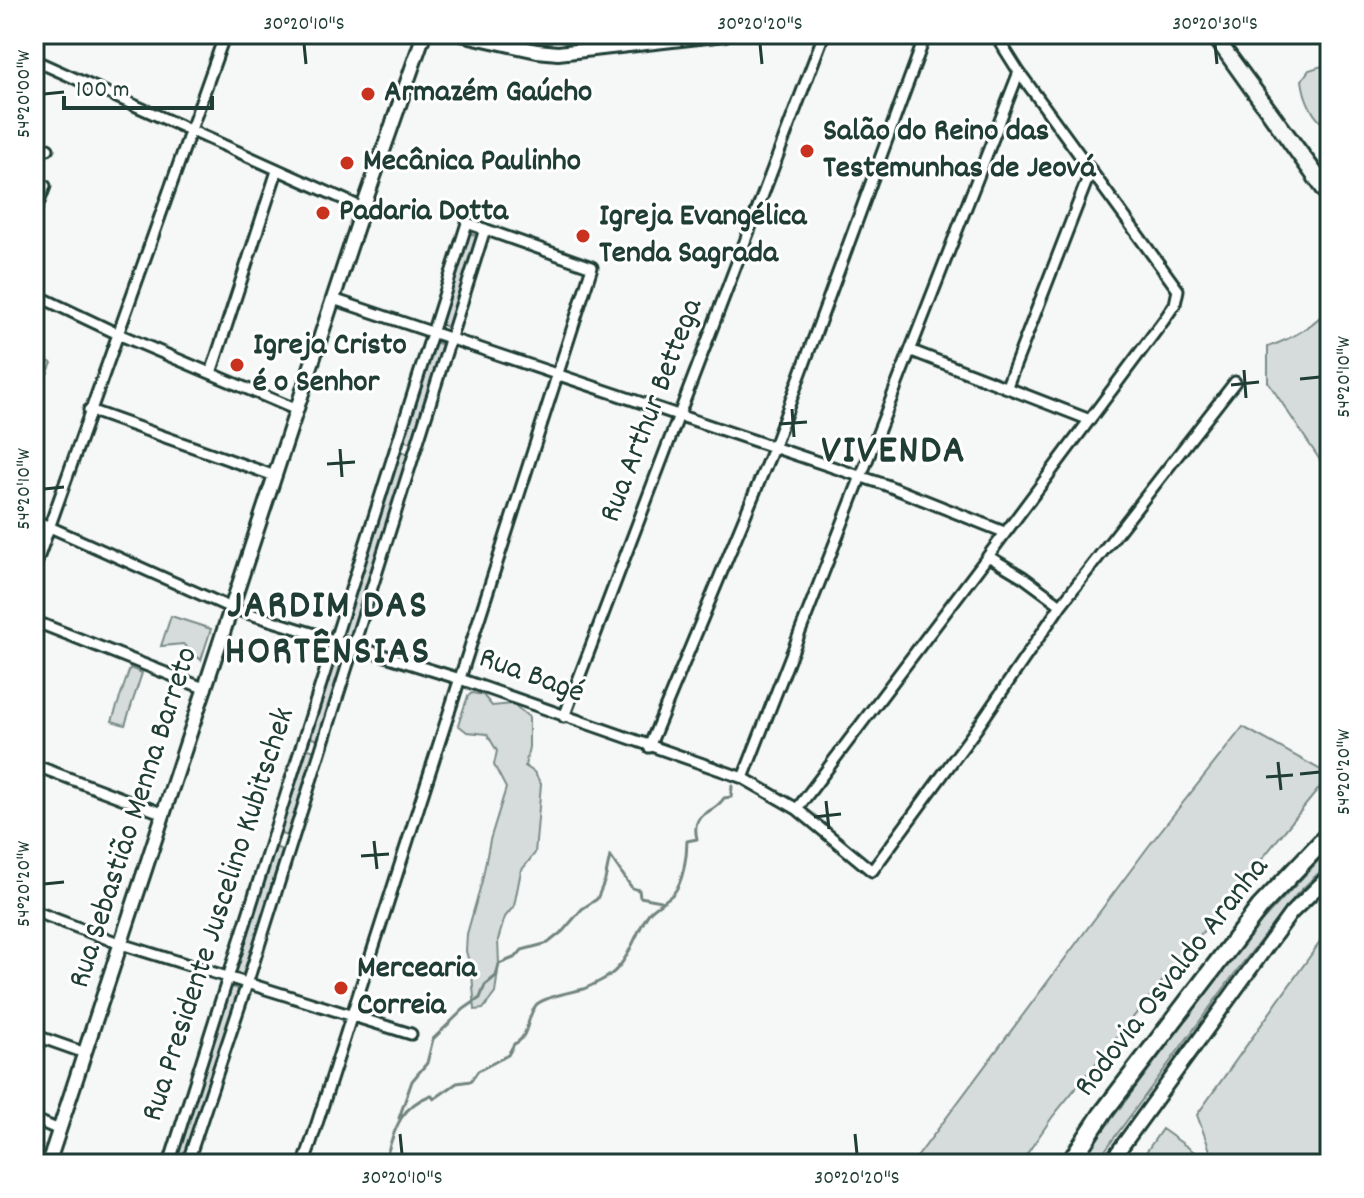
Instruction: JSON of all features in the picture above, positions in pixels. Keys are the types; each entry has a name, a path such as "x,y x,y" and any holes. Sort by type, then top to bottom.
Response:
{"highway":[{"name":"Rodovia Osvaldo Aranha","path":"1069,1164 1102,1114 1260,907 1325,838"}],"main road":[{"name":"Rua Sebastião Menna Barreto","path":"48,1164 363,208 424,34"},
{"path":"461,34 558,53 644,38 725,34"},
{"path":"1311,34 1330,37"},
{"path":"1325,838 1330,824"},
{"path":"1109,1164 1291,913 1330,875"}],"street":[{"path":"34,570 225,34"},
{"name":"Rua Arthur Bettega","path":"564,717 824,34"},
{"path":"649,747 774,446 926,34"},
{"path":"797,809 1175,304 1178,290 1019,72 995,34"},
{"path":"34,60 363,208"},
{"path":"743,778 1019,72"},
{"path":"34,144 48,149"},
{"path":"1007,386 1091,170"},
{"path":"211,373 277,171"},
{"path":"34,215 41,188"},
{"name":"Rua Presidente Juscelino Kubitschek","path":"169,1164 467,223 485,229 247,984 187,1164"},
{"path":"304,1164 592,267 485,229"},
{"path":"34,294 118,334 297,410"},
{"path":"333,299 679,413 926,499 1004,532"},
{"path":"912,351 1090,420"},
{"path":"988,556 1061,605 1235,382"},
{"path":"89,410 275,476"},
{"path":"397,444 416,449"},
{"name":"Rua Bagé","path":"34,520 231,608 460,679 743,778 797,809 872,871 977,728 1061,605"},
{"path":"34,621 206,689"},
{"path":"302,742 322,748"},
{"path":"34,765 164,814"},
{"path":"271,838 291,844"},
{"path":"34,911 121,944 411,1034"},
{"path":"34,1035 85,1053"},
{"path":"34,1119 59,1130"}],"shaded area":[{"path":"1322,66 1330,69 1330,128 1310,108 1302,80 1309,70"},
{"path":"468,233 478,236 449,327 439,324"},
{"path":"1330,307 1330,475 1268,382 1268,347 1302,331"},
{"path":"434,342 444,345 412,443 403,440"},
{"path":"34,355 52,363 41,388 34,384"},
{"path":"399,450 409,454 351,636 342,633"},
{"path":"171,616 211,629 201,660 183,644 161,646"},
{"path":"335,653 345,657 318,740 309,737"},
{"path":"130,668 142,673 125,725 112,721"},
{"path":"472,693 483,695 492,706 513,704 529,717 529,747 525,766 534,772 541,784 535,853 521,871 514,906 505,917 498,940 495,993 483,1009 475,1010 472,974 466,951 467,934 506,788 494,765 497,751 487,734 467,732 458,725 468,696"},
{"path":"1243,727 1330,775 1053,1116 1020,1164 912,1164 1151,843"},
{"path":"305,748 315,751 287,836 278,833"},
{"path":"274,847 283,850 242,977 233,974"},
{"path":"1330,848 1330,862 1297,894 1238,969 1095,1164 1078,1164 1253,931"},
{"path":"1330,933 1330,1164 1215,1164 1197,1115 1323,938"},
{"path":"229,986 239,989 183,1164 173,1164"},
{"path":"1162,1129 1203,1158 1199,1164 1138,1164"}],"waterway":[{"path":"384,1164 398,1123 411,1107 431,1095 434,1099 457,1083 471,1081 478,1071 508,1055 514,1044 523,1037 531,1014 541,1001 588,987 617,969 649,913 676,889 684,869 687,841 697,839 700,818 724,798 731,797 732,786"},
{"path":"399,1118 412,1081 427,1063 433,1039 480,998 485,985 496,976 499,964 516,957 522,950 548,943 582,909 597,899 610,856 632,888 639,890 640,897 661,901"}],"railway":[{"path":"1223,34 1330,179"},
{"path":"1210,44 1330,212"}],"place":[{"name":"Armazém Gaúcho","path":"368,94"},
{"name":"Salão do Reino das Testemunhas de Jeová","path":"807,151"},
{"name":"Mecânica Paulinho","path":"347,163"},
{"name":"Padaria Dotta","path":"323,213"},
{"name":"Igreja Evangélica Tenda Sagrada","path":"583,236"},
{"name":"Igreja Cristo é o Senhor","path":"237,365"},
{"name":"Mercearia Correia","path":"341,988"}],"district":[{"name":"VIVENDA","path":"894,453"},
{"name":"JARDIM DAS HORTÊNSIAS","path":"328,631"}]}
